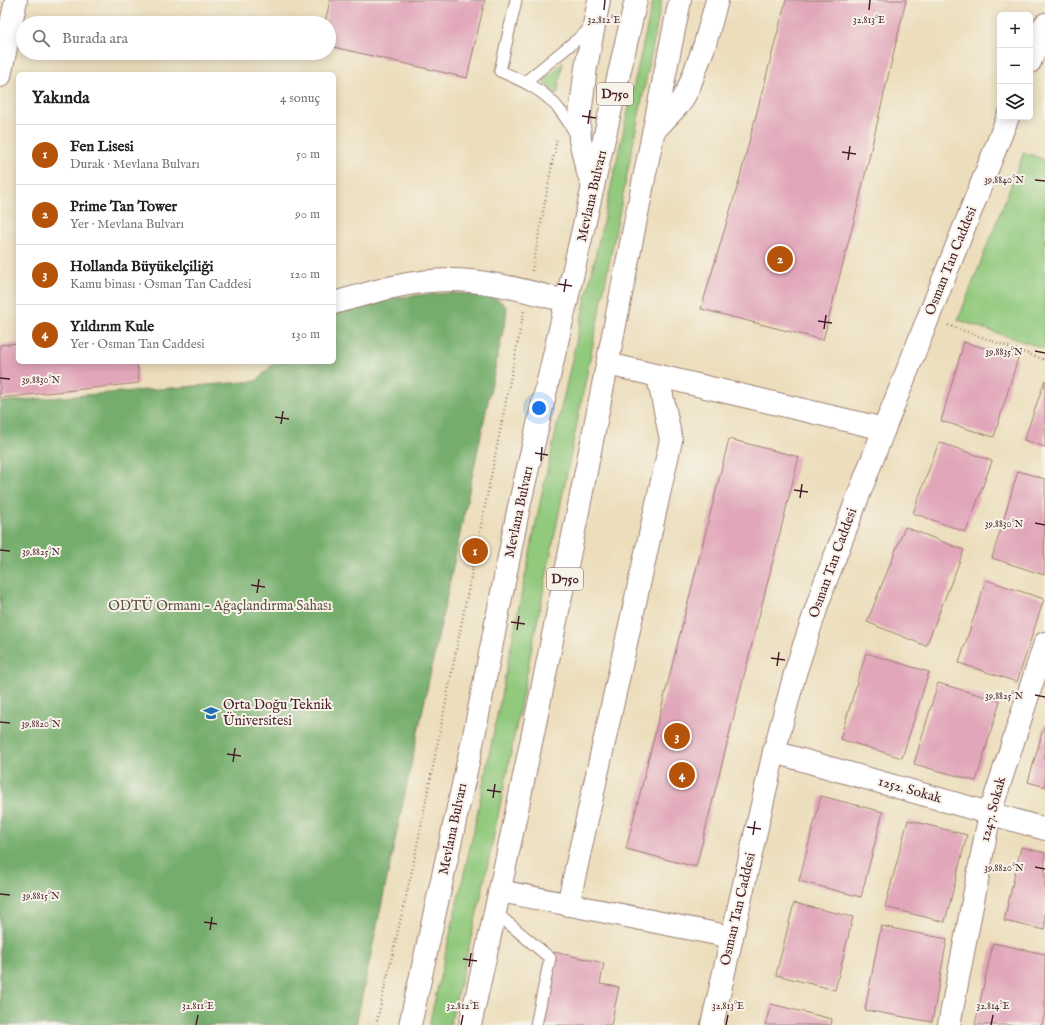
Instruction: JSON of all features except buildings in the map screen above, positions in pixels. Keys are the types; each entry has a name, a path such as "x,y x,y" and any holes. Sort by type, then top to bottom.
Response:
{"main road":[{"path":"0,76 16,0"},
{"path":"593,189 580,140 579,123 580,104 593,26 599,0"},
{"name":"Mevlana Bulvarı","path":"410,1025 474,734 518,511 636,0"},
{"name":"D750","path":"470,1025 498,901 554,633 680,0"},
{"path":"653,132 681,102 689,86 705,44 717,0"},
{"path":"1033,54 1045,24"},
{"name":"Osman Tan Caddesi","path":"712,1025 774,752 796,670 823,588 884,429 1007,120"},
{"path":"336,302 379,290 407,284 451,280 493,284 567,300"},
{"path":"608,364 884,429"},
{"path":"568,904 671,440 658,376"},
{"name":"1247. Sokak","path":"949,1025 990,813 1045,643"},
{"name":"1252. Sokak","path":"774,752 1045,829"},
{"path":"498,901 568,904 732,937"}],"lane":[{"path":"516,0 500,71 525,82 547,97 558,108 580,140"},
{"path":"525,82 593,26"},
{"path":"498,901 550,958 536,1025"}],"path":[{"path":"376,1025 413,866 528,292 562,114"},
{"path":"929,318 1045,360"}],"green space":[{"path":"653,0 662,0 482,892 450,1025 429,1025 473,834 542,493"},
{"path":"563,62 557,95 543,82"},
{"path":"1024,152 1045,160 1045,349 958,320"},
{"name":"ODTÜ Ormanı - Ağaçlandırma Sahası","path":"455,293 483,296 496,299 507,307 356,1025 0,1025 0,402 256,381 273,364 336,364 336,312 386,299"}],"place":[{"name":"Prime Tan Tower","path":"780,259"},
{"name":"Fen Lisesi","path":"475,551"},
{"name":"Orta Doğu Teknik Üniversitesi","path":"211,713"},
{"name":"Hollanda Büyükelçiliği","path":"677,736"},
{"name":"Yıldırım Kule","path":"682,775"}]}
